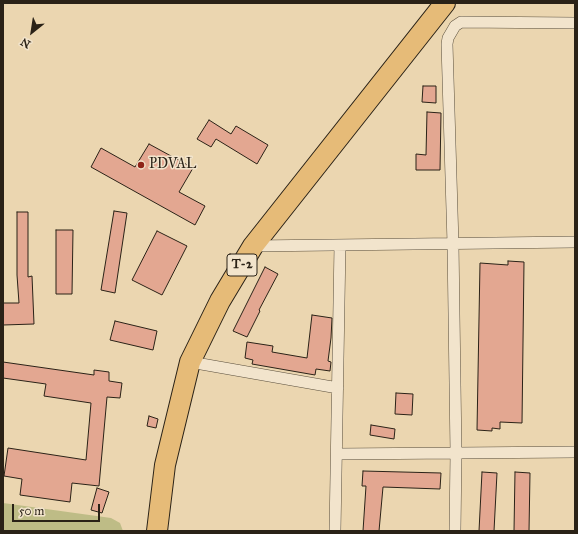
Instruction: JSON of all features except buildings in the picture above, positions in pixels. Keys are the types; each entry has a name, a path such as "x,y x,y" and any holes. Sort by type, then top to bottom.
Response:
{"highway":[{"name":"T-2","path":"157,531 165,465 190,362 220,301 253,246 416,42 445,3"},
{"name":"T-2","path":"416,42 460,3"}],"street":[{"path":"455,531 456,453 453,244 447,44 451,32 461,22 575,23"},
{"path":"253,246 575,242"},
{"path":"336,531 340,245"},
{"path":"190,362 338,388"},
{"path":"337,454 575,452"}],"shaded area":[{"path":"3,503 111,518 120,523 123,531 3,531"}],"place":[{"name":"PDVAL","path":"141,165"}]}
